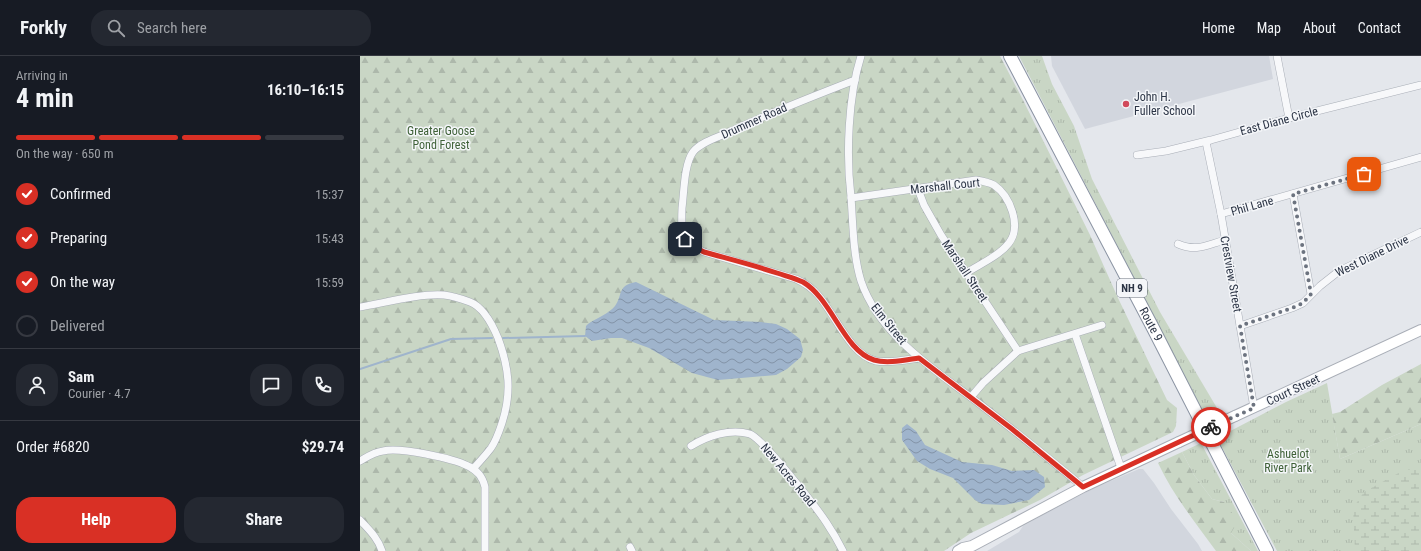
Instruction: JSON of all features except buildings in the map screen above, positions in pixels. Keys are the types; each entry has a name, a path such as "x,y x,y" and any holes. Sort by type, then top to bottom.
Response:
{"highway":[{"name":"Route 9","path":"1010,56 1153,328 1267,551"}],"main road":[{"name":"Court Street","path":"958,551 963,548 971,549 1083,487 1121,468 1421,330"}],"street":[{"name":"Elm Street","path":"861,56 855,80 848,162 857,261 867,294 880,317 919,358 1083,487"},
{"path":"1277,56 1289,118"},
{"name":"Drummer Road","path":"855,80 794,104 702,145 692,152 684,190 683,234 690,244 704,252 769,270 803,282 820,297 855,346 868,357 874,360 886,362 919,358"},
{"name":"East Diane Circle","path":"1137,156 1206,142 1289,118 1421,85"},
{"name":"Crestview Street","path":"1206,142 1221,214 1254,408"},
{"name":"Phil Lane","path":"1221,214 1421,157"},
{"name":"Marshall Court","path":"851,198 976,180 987,182 994,186 1000,191 1012,211 1014,233 1009,242 998,252 966,272"},
{"name":"Marshall Street","path":"918,189 924,205 941,235 1018,351"},
{"path":"1293,194 1311,294"},
{"name":"West Diane Drive","path":"1240,326 1303,303 1328,278 1339,271 1421,232"},
{"path":"1178,244 1188,248 1196,248 1225,240"},
{"path":"360,307 427,295 444,296 473,303 490,321 506,364 509,392 507,407 498,434 491,447 473,469"},
{"path":"970,397 1018,351 1102,325"},
{"path":"1075,334 1121,468"},
{"name":"New Acres Road","path":"691,446 711,436 729,433 743,433 758,439 826,522 843,551"},
{"path":"360,461 383,450 398,450 438,457 469,466 484,479 486,487 485,551"},
{"path":"360,520 374,535 380,544 382,551"}],"shaded area":[{"name":"John H. Fuller School","path":"1051,56 1269,56 1273,79 1085,129 1052,66"},
{"path":"1139,469 1143,469 1154,483 1202,551 987,551 1019,532 1023,526 1050,511 1094,488"}],"green space":[{"name":"Greater Goose Pond Forest","path":"360,56 1000,56 1090,235 1118,298 1167,400 1177,408 1176,426 1173,432 1083,475 1040,500 971,533 944,551 360,551"},
{"path":"1019,56 1042,56 1052,84 1074,126 1092,179 1160,312 1217,408 1223,411 1206,417"},
{"path":"1421,364 1421,424 1340,459 1332,414 1340,412 1382,385"},
{"name":"Ashuelot River Park","path":"1327,383 1340,459 1421,424 1421,551 1277,551 1217,438 1286,402"},
{"path":"1201,443 1258,551 1251,551 1231,533 1224,502 1212,499 1194,475 1182,452"},
{"path":"1182,452 1194,475 1212,499 1224,502 1238,521 1231,533 1251,551 1216,551 1185,508 1170,486 1158,463"},
{"path":"1421,469 1421,551 1355,551 1353,508 1364,492 1404,470"}],"water":[{"path":"636,282 714,320 761,322 776,324 787,329 800,339 803,350 801,357 787,369 776,375 718,380 692,373 649,348 622,338 592,341 585,336 586,326 613,309 623,288 630,283"},
{"path":"907,424 916,431 925,445 962,462 992,465 1012,471 1034,470 1044,477 1045,487 1029,500 1004,505 982,504 975,500 953,478 930,469 917,461 902,440 902,428"}],"waterway":[{"path":"503,338 585,336"},
{"path":"360,369 451,339 492,338"}],"way so far":[{"path":"1211,427 1254,408 1240,326 1292,308 1303,303 1311,294 1293,194 1364,174"}],"place":[{"name":"John H. Fuller School","path":"1126,104"}],"route":[{"path":"685,239 690,244 704,252 769,270 803,282 820,297 844,332 861,353 874,360 886,362 919,358 1012,429 1083,487 1211,427"}]}
